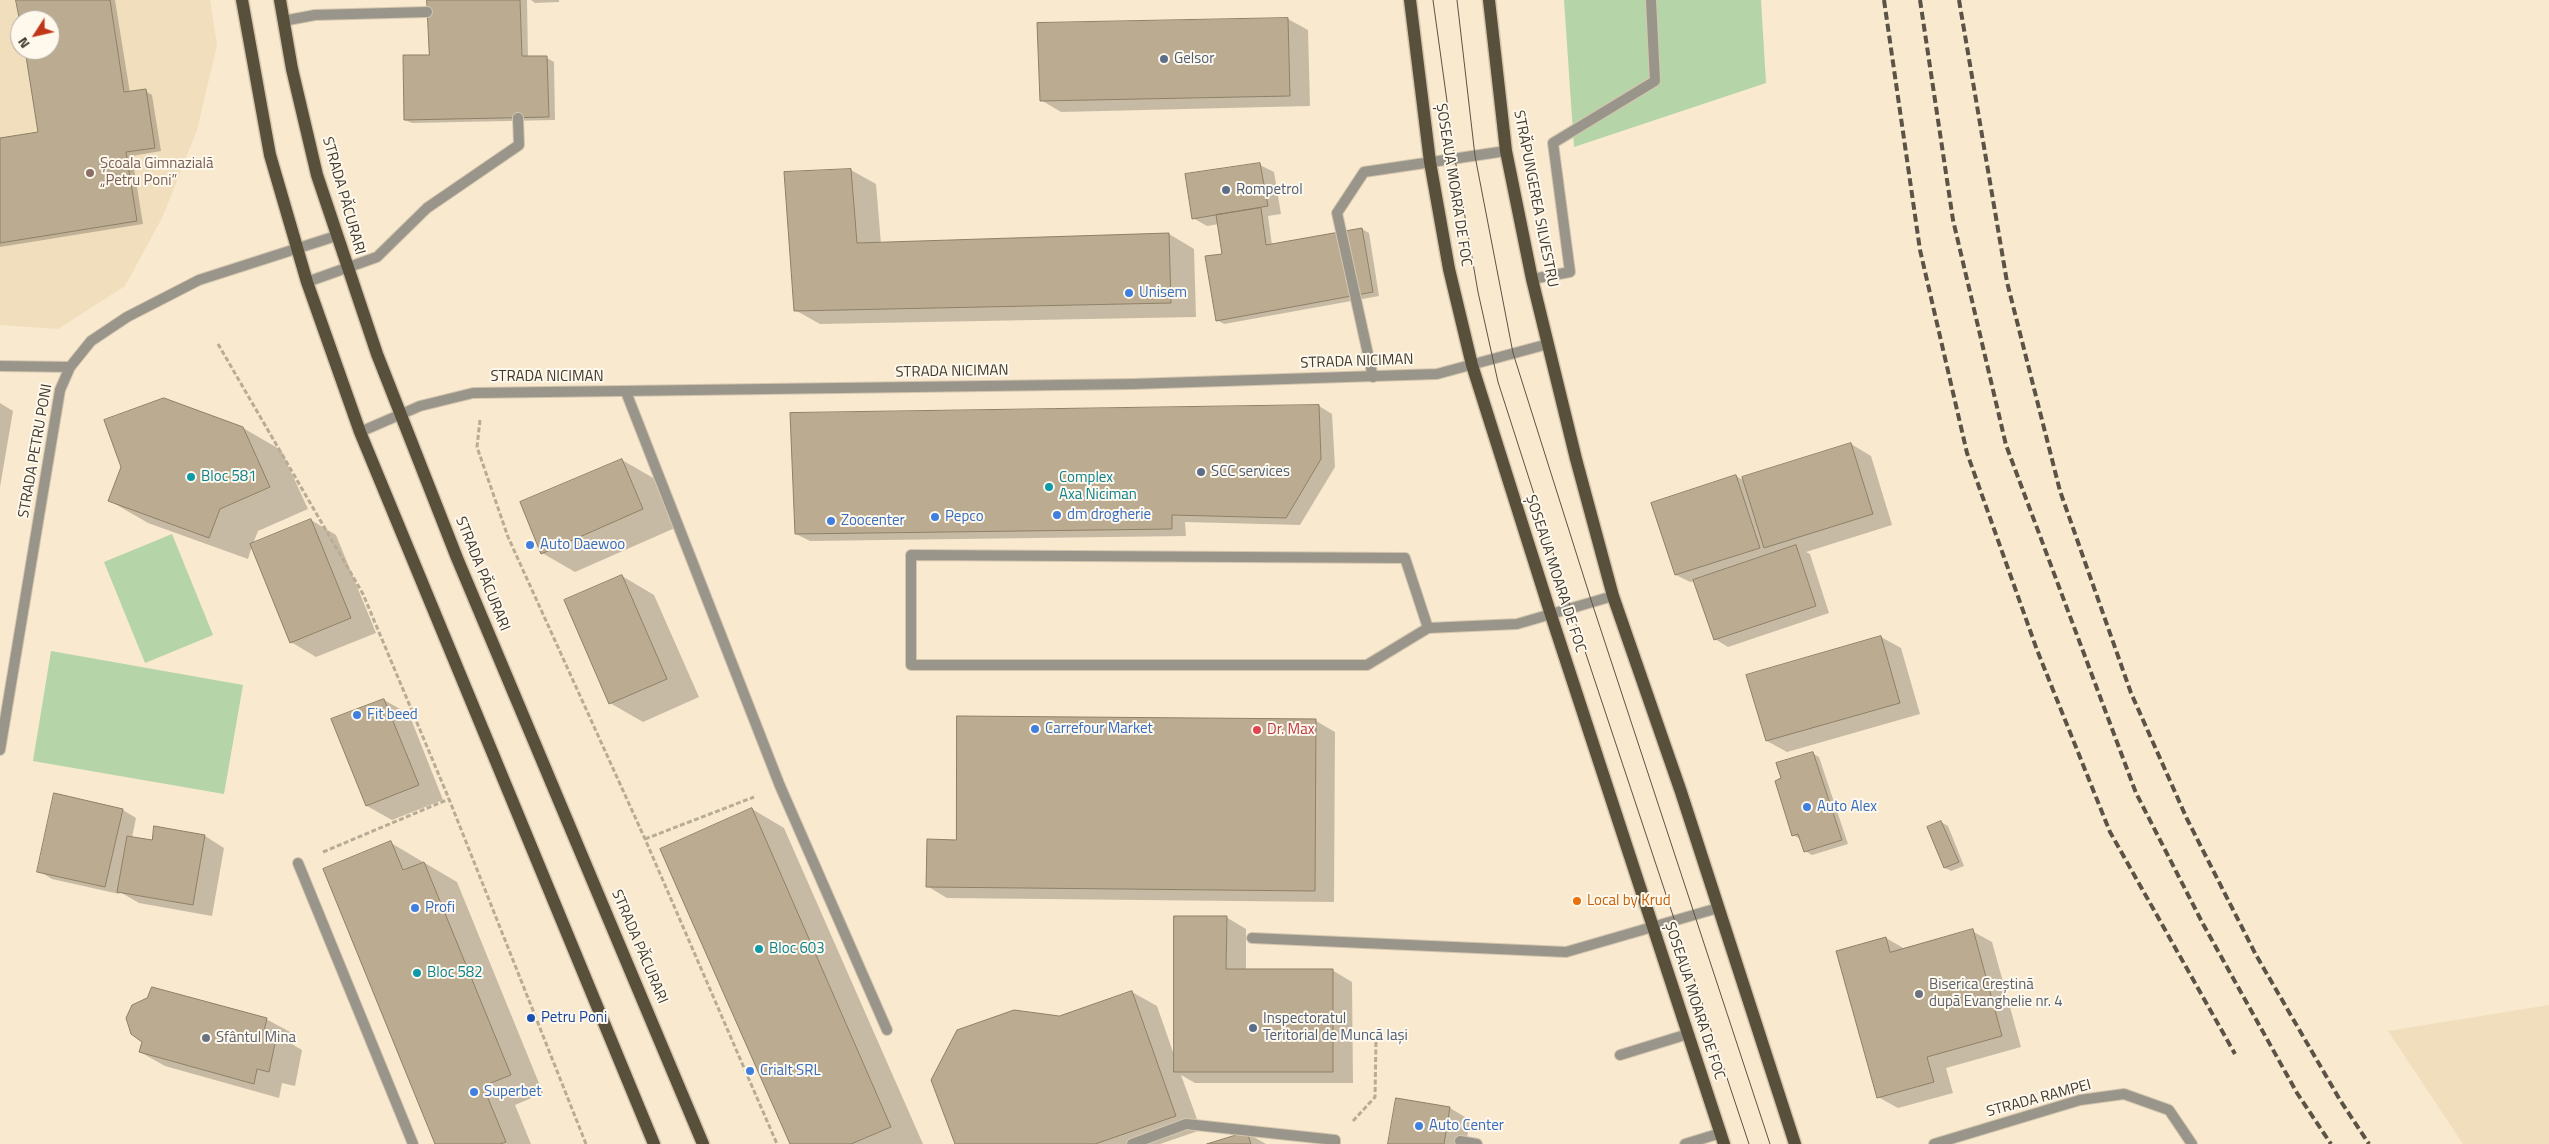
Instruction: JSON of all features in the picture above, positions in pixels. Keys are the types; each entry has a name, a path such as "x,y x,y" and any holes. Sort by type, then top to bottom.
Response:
{"main road":[{"path":"242,0 270,155 307,282 360,432 654,1144"},
{"name":"STRADA PĂCURARI","path":"280,0 292,69 317,174 347,268 456,558 703,1144"},
{"name":"ȘOSEAUA MOARA DE FOC","path":"1410,0 1430,162 1449,269 1472,365 1722,1138"},
{"name":"STRĂPUNGEREA SILVESTRU","path":"1489,0 1506,151 1532,279 1548,344"},
{"path":"1548,344 1613,596 1681,792 1795,1144"}],"street":[{"path":"1532,279 1570,272 1553,143 1655,81 1651,0"},
{"path":"283,21 315,15 427,12"},
{"path":"307,282 377,257 427,208 518,145 518,118"},
{"path":"1373,377 1337,214 1364,172 1506,151"},
{"name":"STRADA PETRU PONI","path":"0,750 60,390 70,367 91,341 127,317 199,280 336,236"},
{"name":"STRADA NICIMAN","path":"360,432 420,406 473,393 1133,384 1373,377 1436,374 1548,344"},
{"path":"0,366 70,367"},
{"path":"626,392 780,786 887,1030"},
{"path":"1428,628 1405,558 910,555 911,665 1367,665 1428,628 1517,624 1613,596"},
{"path":"298,863 413,1144"},
{"path":"1252,938 1566,952 1718,908"},
{"path":"1620,1055 1688,1034"},
{"name":"STRADA RAMPEI","path":"1934,1144 2080,1100 2124,1094 2169,1110 2192,1144"},
{"path":"1132,1144 1186,1124 1335,1142"},
{"path":"1685,1144 1722,1138"},
{"path":"1460,1141 1477,1144"}],"path":[{"path":"218,344 363,594 449,799 586,1144"},
{"path":"480,417 477,447 508,537 645,839 777,1144"},
{"path":"645,839 780,786"},
{"path":"298,863 449,799"},
{"path":"1335,1142 1375,1097 1376,1040"}],"shaded area":[{"name":"Şcoala Gimnazială „Petru Poni”","path":"0,0 210,0 217,45 197,130 163,216 125,286 58,329 0,325"},
{"path":"2549,1005 2549,1144 2463,1144 2388,1031"}],"green space":[{"path":"1564,0 1761,0 1766,83 1574,147"},
{"path":"172,534 213,635 145,663 104,562"},
{"path":"51,651 243,685 224,794 33,761"}],"building":[{"path":"16,0 110,0 124,92 146,89 155,148 126,152 137,221 0,243 0,138 38,132 27,60 60,60 60,10 18,10"},
{"path":"427,0 520,0 522,56 547,56 549,117 404,120 403,55 429,55"},
{"name":"Gelsor","path":"1288,18 1290,96 1040,101 1037,23"},
{"name":"Rompetrol","path":"1260,163 1268,206 1192,219 1185,174"},
{"path":"851,169 857,243 1169,233 1171,303 794,311 784,172"},
{"path":"1261,208 1266,245 1362,228 1373,292 1216,321 1205,256 1222,254 1216,215"},
{"name":"Bloc 581","path":"164,398 243,427 270,487 220,509 209,538 108,501 121,467 104,420"},
{"name":"Complex Axa Niciman","path":"1319,405 1321,459 1286,518 1172,515 1172,529 795,534 790,413"},
{"path":"1851,443 1873,514 1764,548 1742,477"},
{"path":"622,459 643,509 541,554 520,502"},
{"path":"1736,475 1760,548 1675,575 1651,503"},
{"path":"311,519 351,618 290,643 250,544"},
{"path":"1796,545 1816,606 1714,640 1693,580"},
{"path":"622,575 667,679 609,704 564,600"},
{"path":"1881,636 1900,703 1766,741 1746,675"},
{"path":"384,699 419,785 366,806 331,719"},
{"path":"957,716 1316,719 1315,891 926,887 927,839 956,840"},
{"name":"Auto Alex","path":"1813,752 1842,840 1804,852 1798,834 1792,836 1775,781 1781,778 1776,763"},
{"path":"54,793 123,809 105,887 37,872"},
{"name":"Bloc 603","path":"752,808 891,1127 851,1144 790,1144 660,849"},
{"path":"1941,821 1959,862 1944,868 1927,827"},
{"path":"154,826 205,835 193,905 117,892 127,836 152,840"},
{"name":"Bloc 582","path":"391,841 403,870 424,862 511,1075 483,1086 506,1142 500,1144 435,1144 323,869"},
{"name":"Inspectoratul Teritorial de Muncă Iași","path":"1174,916 1227,916 1226,969 1333,969 1333,1072 1174,1072"},
{"name":"Biserica Creștină după Evanghelie nr. 4","path":"1973,929 2002,1036 1927,1057 1934,1082 1877,1098 1836,951 1886,937 1890,952"},
{"name":"Sfântul Mina","path":"152,987 267,1018 264,1031 277,1034 269,1072 257,1069 254,1084 139,1052 142,1042 131,1034 126,1018 132,1005 147,998"},
{"path":"1132,991 1176,1116 1095,1144 955,1144 931,1080 957,1030 1014,1010 1059,1016"},
{"name":"Auto Center","path":"1396,1098 1450,1107 1444,1144 1388,1144"},
{"path":"1247,1132 1251,1144 1207,1144"}],"tram line":[{"path":"1433,0 1455,159 1478,292 1498,382 1571,609 1749,1144"},
{"path":"1457,0 1475,156 1513,353 1592,603 1770,1144"}],"railway":[{"path":"1884,0 1920,250 1967,453 2037,650 2110,832 2235,1054"},
{"path":"1920,0 1953,220 2006,445 2136,793 2203,924 2297,1093 2331,1144"},
{"path":"1959,0 2007,282 2060,491 2131,693 2187,819 2256,955 2340,1100 2369,1144"}],"place":[{"name":"Gelsor","path":"1164,59"},
{"name":"Şcoala Gimnazială „Petru Poni”","path":"90,173"},
{"name":"Rompetrol","path":"1226,190"},
{"name":"Unisem","path":"1129,293"},
{"name":"SCC services","path":"1201,472"},
{"name":"Bloc 581","path":"191,477"},
{"name":"Complex Axa Niciman","path":"1049,487"},
{"name":"dm drogherie","path":"1057,515"},
{"name":"Pepco","path":"935,517"},
{"name":"Zoocenter","path":"831,521"},
{"name":"Auto Daewoo","path":"530,545"},
{"name":"Fit beed","path":"357,715"},
{"name":"Carrefour Market","path":"1035,729"},
{"name":"Dr. Max","path":"1257,730"},
{"name":"Auto Alex","path":"1807,807"},
{"name":"Local by Krud","path":"1577,901"},
{"name":"Profi","path":"415,908"},
{"name":"Bloc 603","path":"759,949"},
{"name":"Bloc 582","path":"417,973"},
{"name":"Biserica Creștină după Evanghelie nr. 4","path":"1919,994"},
{"name":"Petru Poni","path":"531,1018"},
{"name":"Inspectoratul Teritorial de Muncă Iași","path":"1253,1028"},
{"name":"Sfântul Mina","path":"206,1038"},
{"name":"Crialt SRL","path":"750,1071"},
{"name":"Superbet","path":"474,1092"},
{"name":"Auto Center","path":"1419,1126"}]}
